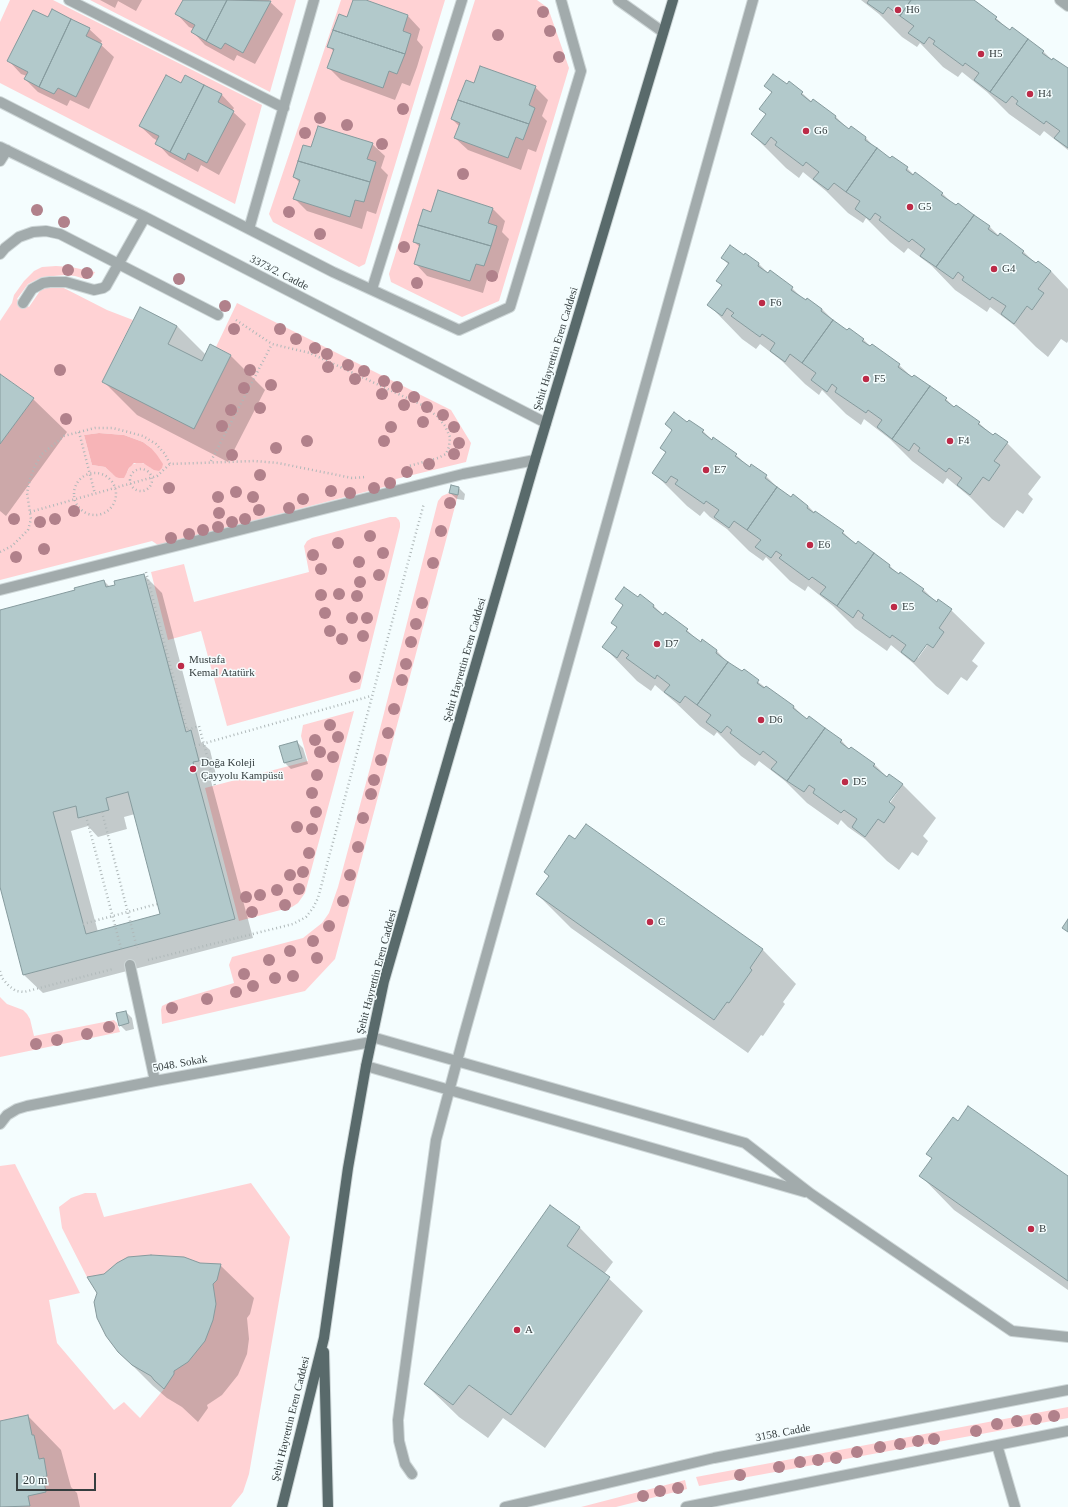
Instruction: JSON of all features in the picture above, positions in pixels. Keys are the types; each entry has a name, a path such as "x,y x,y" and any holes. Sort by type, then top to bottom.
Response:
{"main road":[{"name":"Şehit Hayrettin Eren Caddesi","path":"282,1507 324,1338 348,1168 371,1040 384,981 546,423 673,0"},
{"name":"Şehit Hayrettin Eren Caddesi","path":"324,1338 328,1507"}],"street":[{"path":"69,0 284,108"},
{"path":"249,229 314,0"},
{"path":"372,289 462,0"},
{"path":"0,102 333,272 459,330 510,307 582,71 561,0"},
{"path":"618,0 663,32"},
{"path":"412,1474 405,1464 399,1441 398,1420 436,1140 753,0"},
{"path":"1060,0 1068,6"},
{"path":"0,161 4,148"},
{"name":"3373/2. Cadde","path":"4,148 145,218 546,423"},
{"path":"23,303 32,289 42,283 66,282 91,290 106,286 145,218"},
{"path":"0,254 4,248 19,237 33,232 46,231 60,234 218,315"},
{"path":"0,590 463,474 536,460"},
{"path":"130,965 155,1081"},
{"path":"371,1040 457,1061 744,1143 811,1194 1012,1331 1068,1337"},
{"name":"5048. Sokak","path":"0,1124 6,1115 16,1109 27,1106 371,1040"},
{"path":"366,1066 811,1194"},
{"name":"3158. Cadde","path":"505,1507 714,1458 1068,1390"},
{"path":"686,1507 1068,1431"},
{"path":"997,1445 1015,1507"}],"path":[{"path":"218,315 220,311 272,344 310,353 422,405 436,416 445,426 450,437 449,448 446,454 438,458 402,468"},
{"path":"211,462 272,344"},
{"path":"0,552 12,546 28,530 31,520 27,493 34,466 42,454 64,436 95,428 113,428 143,436 156,444 165,454 170,464"},
{"path":"79,432 95,494"},
{"path":"30,512 152,477 162,472 170,464 255,461 278,463 352,478 368,477"},
{"path":"138,470 145,470 152,477 151,485 146,490 138,491 132,487 130,480 132,474 138,470"},
{"path":"90,474 102,474 108,477 115,488 116,495 110,508 97,514 90,514 84,511 78,506 75,499 74,493 79,481 84,476 90,474"},
{"path":"0,971 2,978 8,986 16,991 24,992 293,924 306,917 318,898 371,696 430,483"},
{"path":"141,554 187,730 199,726 215,786"},
{"path":"195,746 371,696"},
{"path":"102,812 137,945"},
{"path":"86,816 121,949"},
{"path":"83,924 158,904"}],"shaded area":[{"path":"10,0 53,0 262,105 235,204 0,83 0,22"},
{"path":"90,0 296,0 270,92"},
{"path":"341,0 445,0 365,264 359,267 273,222 269,214"},
{"path":"475,0 537,0 548,8 569,68 499,301 462,317 391,282 389,274"},
{"path":"42,267 71,267 95,272 92,277 85,279 65,275 42,277 28,284 17,299 29,307 42,288 60,286 107,310 133,320 102,382 194,428 231,355 216,347 237,303 451,410 471,443 466,462 396,479 396,484 158,545 152,541 0,580 0,444 34,398 0,374 0,321 12,303 14,295 24,281 34,271","holes":["99,433 124,435 143,442 151,448 151,468 148,465 139,462 131,465 127,472 113,474 105,467 92,465 84,435"]},
{"path":"99,433 124,435 143,442 157,455 163,464 162,468 159,471 154,470 143,463 134,463 129,468 124,478 119,478 105,467 92,465 84,435"},
{"path":"449,493 458,495 335,959 305,991 162,1024 162,1006 170,1002 234,983 229,965 232,957 303,938 322,923 329,913 338,887 370,768 438,501 442,496"},
{"path":"390,517 396,517 399,520 400,527 360,689 227,726 201,631 168,640 151,572 184,564 194,602 309,572 304,546 307,541 312,538"},
{"path":"354,711 305,893 298,903 292,907 239,921 205,788 308,761 301,736 303,725"},
{"path":"0,997 7,1004 23,1010 27,1014 30,1019 34,1036 114,1020 117,1023 120,1032 0,1057"},
{"path":"15,1164 80,1293 49,1300 57,1343 114,1410 124,1402 140,1418 164,1389 151,1376 132,1365 118,1352 106,1336 97,1318 94,1302 97,1293 87,1277 62,1228 59,1207 71,1198 85,1193 96,1193 104,1217 251,1183 290,1237 249,1474 243,1492 231,1507 0,1507 0,1166"},
{"path":"1068,1407 1068,1418 699,1486 696,1477"},
{"path":"685,1480 687,1489 616,1507 581,1507"}],"building":[{"path":"183,0 227,0 206,41 191,32 195,25 175,14"},
{"path":"227,0 271,1 243,53 225,43 221,49 206,41"},
{"path":"353,0 366,0 408,15 403,31 411,34 405,54 333,30 339,14 347,17"},
{"name":"H6","path":"869,0 911,0 900,16 888,7 883,14 867,3"},
{"name":"H5","path":"911,0 974,0 997,17 995,19 1010,30 1012,27 1028,39 990,92 974,80 979,73 965,63 963,66 933,44 935,41 929,37 924,44 908,33 914,26 900,16"},
{"path":"52,9 71,19 39,87 24,79 28,72 7,61 33,10 48,17"},
{"path":"71,19 90,28 86,36 102,44 76,97 58,88 54,94 39,87"},
{"path":"333,30 405,54 397,74 389,71 383,88 327,68 334,49 327,47"},
{"name":"H4","path":"1028,39 1044,51 1042,53 1068,68 1068,148 1054,138 1060,131 1046,121 1044,124 1016,104 1018,101 1012,96 1006,103 990,92"},
{"path":"480,66 536,86 529,105 535,108 529,124 458,100 466,80 474,83"},
{"name":"G6","path":"773,74 787,84 789,81 803,92 801,94 811,102 813,99 836,116 835,118 849,129 851,126 866,137 865,140 877,148 846,192 834,183 828,190 813,179 819,172 806,162 803,166 775,145 777,142 771,137 765,145 751,134 766,114 759,109 772,92 764,86"},
{"path":"166,75 181,83 185,75 204,85 170,152 155,144 159,136 139,126"},
{"path":"204,85 222,94 218,102 234,111 207,163 188,153 185,160 170,152"},
{"path":"458,100 529,124 523,140 516,137 508,158 454,138 460,123 451,119"},
{"path":"318,126 373,143 367,159 376,162 370,182 298,161 303,145 311,147"},
{"name":"G5","path":"877,148 890,158 892,156 908,167 906,170 913,175 915,172 943,193 941,195 956,205 958,203 974,215 936,267 920,256 925,249 912,239 909,242 879,220 881,217 875,213 870,220 855,209 860,201 846,192"},
{"path":"298,161 370,182 364,202 355,200 350,217 293,199 300,180 293,177"},
{"path":"438,190 493,208 488,223 497,226 491,246 418,225 423,209 431,212"},
{"name":"G4","path":"974,215 990,226 988,229 998,236 1000,233 1024,251 1022,253 1036,263 1038,261 1051,271 1038,289 1044,293 1032,310 1027,306 1014,324 1001,314 1006,306 992,297 990,300 962,280 964,277 958,272 953,279 936,267"},
{"path":"418,225 491,246 484,266 476,264 470,281 414,264 420,244 413,242"},
{"name":"F6","path":"730,245 759,263 758,266 768,273 770,270 793,287 791,290 806,300 807,298 822,309 821,311 833,320 802,363 790,354 785,362 770,351 775,343 762,334 760,337 731,316 734,313 727,308 722,316 707,305 722,285 716,281 729,263 721,258"},
{"path":"140,307 177,326 168,344 202,361 210,344 231,355 194,429 102,382"},
{"name":"F5","path":"833,320 847,330 849,328 864,339 862,341 870,346 872,344 900,364 898,367 912,377 914,375 930,386 892,439 877,427 882,420 868,410 866,413 835,392 837,388 832,384 827,392 811,380 816,373 802,363"},
{"path":"0,374 34,398 0,444"},
{"name":"F4","path":"930,386 947,398 945,400 954,407 956,405 980,422 978,424 993,435 995,433 1008,442 994,461 1000,465 989,481 983,477 970,495 957,485 962,478 949,468 946,472 918,451 920,448 914,443 909,451 892,439"},
{"name":"E7","path":"674,412 687,422 689,420 704,430 702,432 712,440 713,437 737,454 735,456 750,467 751,464 767,475 765,478 777,487 747,530 734,521 729,528 714,517 719,510 706,501 704,504 675,484 678,480 671,476 666,483 652,473 666,452 660,448 672,430 665,424"},
{"path":"451,485 459,487 458,495 449,493"},
{"name":"E6","path":"777,487 791,497 793,494 808,506 807,508 814,513 815,511 844,531 842,533 856,544 858,541 874,553 837,606 820,594 826,587 812,577 809,580 779,558 782,555 776,551 771,558 755,547 761,540 747,530"},
{"name":"E5","path":"874,553 890,565 889,567 899,574 900,572 924,589 922,591 937,602 938,599 952,609 939,628 944,632 933,648 927,644 914,662 901,652 906,645 892,635 890,638 862,618 864,615 858,610 853,618 837,606"},
{"path":"144,574 186,732 191,730 199,761 193,762 235,919 23,975 0,887 0,610 75,590 74,588 104,580 106,587 115,585 114,581","holes":["128,792 160,914 86,934 53,812 76,806 78,818 109,810 106,798"]},
{"name":"D7","path":"624,587 638,597 640,594 654,605 653,607 663,615 665,612 688,629 686,631 701,642 702,639 717,650 716,653 728,662 697,705 685,696 680,703 664,692 670,685 657,675 655,679 626,658 629,655 622,650 617,658 602,647 617,627 611,623 623,605 615,599"},
{"name":"D6","path":"728,662 742,671 744,669 759,680 757,683 764,688 766,686 794,706 793,708 807,719 809,716 825,728 787,781 771,769 777,762 763,751 760,755 730,733 732,730 727,726 721,733 706,722 711,715 697,705"},
{"name":"D5","path":"825,728 842,740 840,742 849,749 851,747 875,764 873,766 887,777 889,774 903,784 889,802 895,807 884,823 878,819 865,837 852,827 857,819 844,810 841,813 813,793 815,789 809,785 804,792 787,781"},
{"path":"297,741 302,758 284,763 279,746"},
{"name":"C","path":"586,824 763,949 750,968 752,970 729,1003 727,1002 714,1020 536,894 549,876 544,872 569,835 575,839"},
{"path":"1068,919 1068,932 1062,928"},
{"path":"126,1011 129,1023 119,1026 116,1013"},
{"name":"B","path":"968,1106 1068,1176 1068,1281 919,1176 932,1158 926,1154 953,1117 958,1121"},
{"name":"A","path":"550,1205 580,1227 567,1246 610,1277 511,1415 469,1385 453,1405 424,1384"},
{"path":"151,1255 184,1257 200,1263 221,1264 217,1280 213,1284 216,1304 213,1320 205,1341 188,1362 174,1371 174,1374 164,1389 151,1376 132,1365 118,1352 106,1336 97,1318 94,1302 97,1293 87,1277 104,1274 117,1263 128,1257"},
{"path":"28,1415 39,1459 44,1458 47,1476 43,1477 46,1492 28,1496 30,1506 0,1507 0,1421"}],"place":[{"name":"H6","path":"898,10"},
{"name":"H5","path":"981,54"},
{"name":"H4","path":"1030,94"},
{"name":"G6","path":"806,131"},
{"name":"G5","path":"910,207"},
{"name":"G4","path":"994,269"},
{"name":"F6","path":"762,303"},
{"name":"F5","path":"866,379"},
{"name":"F4","path":"950,441"},
{"name":"E7","path":"706,470"},
{"name":"E6","path":"810,545"},
{"name":"E5","path":"894,607"},
{"name":"D7","path":"657,644"},
{"name":"Mustafa Kemal Atatürk","path":"181,666"},
{"name":"D6","path":"761,720"},
{"name":"Doğa Koleji Çayyolu Kampüsü","path":"193,769"},
{"name":"D5","path":"845,782"},
{"name":"C","path":"650,922"},
{"name":"B","path":"1031,1229"},
{"name":"A","path":"517,1330"}]}
